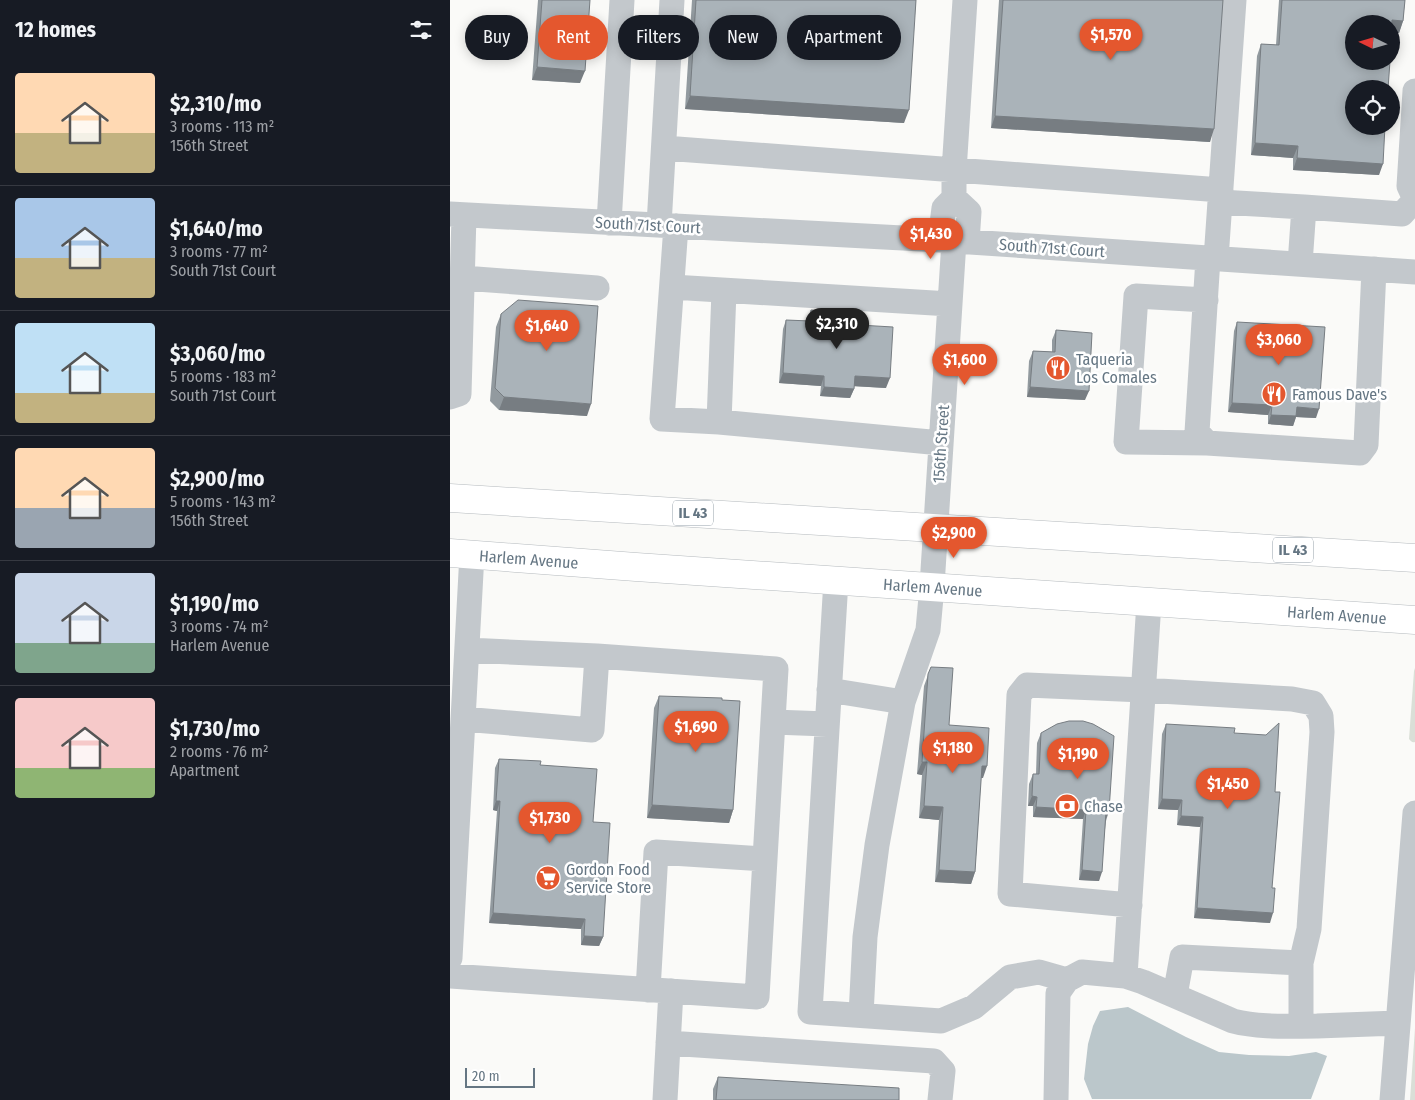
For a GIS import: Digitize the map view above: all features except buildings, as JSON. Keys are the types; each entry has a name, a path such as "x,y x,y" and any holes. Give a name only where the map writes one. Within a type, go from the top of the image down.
{"main road":[{"name":"IL 43","path":"450,498 1415,558"},
{"name":"Harlem Avenue","path":"461,554 1415,620"}],"street":[{"path":"609,222 622,0"},
{"path":"672,0 664,148 672,287 662,419 719,422 941,443"},
{"path":"954,171 965,0"},
{"path":"1206,443 1197,432 1206,300 1220,196 1234,0"},
{"path":"664,148 954,171 1220,196 1304,207 1402,214 1415,200 1409,186 1415,90"},
{"name":"156th Street","path":"861,1015 864,937 876,845 903,702 928,630 954,241 944,208 954,198 954,171"},
{"path":"1300,264 1304,207"},
{"path":"450,397 459,394 463,278 457,214"},
{"name":"South 71st Court","path":"457,214 954,241 1415,272"},
{"path":"1206,300 1136,296 1126,442 1206,443 1360,453 1366,445 1374,270"},
{"path":"463,278 597,288"},
{"path":"672,287 950,304"},
{"path":"719,422 724,291"},
{"path":"450,958 467,650 461,554"},
{"path":"808,1052 836,580"},
{"path":"1125,976 1149,602"},
{"path":"450,976 757,997 776,668 597,656 467,650"},
{"path":"463,719 592,730 597,656"},
{"path":"1130,905 1010,894 1019,695 1027,685 1292,699 1313,703 1321,716 1322,732 1309,929 1301,963 1301,1026"},
{"path":"829,690 903,702"},
{"path":"773,722 827,724"},
{"path":"1392,1100 1412,885 1415,813"},
{"path":"665,1100 668,1043 660,991 656,852 765,859"},
{"path":"1175,995 1182,957 1301,963"},
{"path":"810,1012 941,1021 974,1007 1010,977 1039,972 1068,980"},
{"path":"1056,1100 1058,993 1068,980 1082,972 1125,976 1246,1025 1301,1026 1398,1023"},
{"path":"668,1043 934,1060 943,1071 940,1100"}],"shaded area":[{"path":"1415,668 1415,742 1412,742 1409,739"},
{"path":"1128,1007 1219,1052 1289,1056 1316,1052 1327,1056 1311,1099 1092,1099 1084,1079 1088,1044 1093,1026 1100,1011"},
{"path":"1415,1028 1415,1100 1410,1100"}],"place":[{"name":"Taqueria Los Comales","path":"1058,368"},
{"name":"Famous Dave's","path":"1274,394"},
{"name":"Chase","path":"1067,806"},
{"name":"Gordon Food Service Store","path":"548,878"}]}
